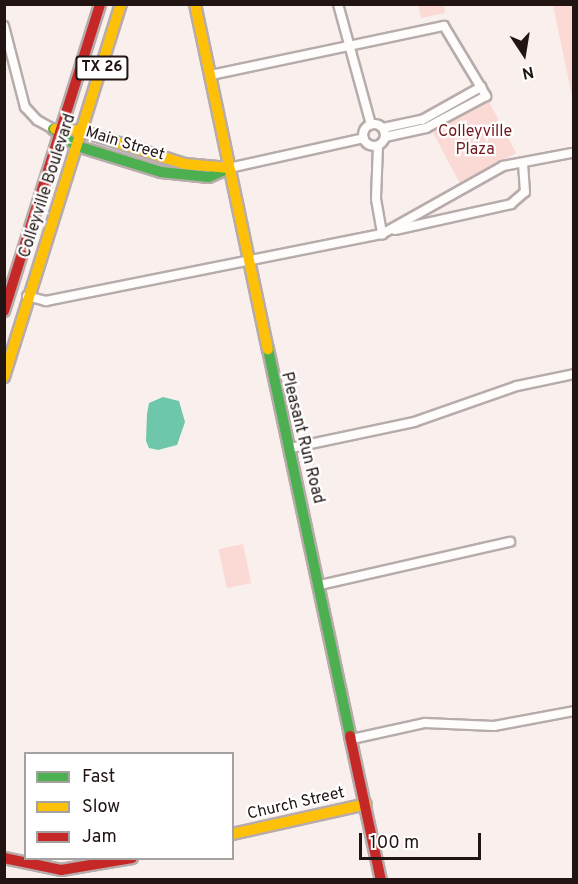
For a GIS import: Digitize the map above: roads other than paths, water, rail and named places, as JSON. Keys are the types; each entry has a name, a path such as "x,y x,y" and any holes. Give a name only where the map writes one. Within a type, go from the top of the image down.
{"street":[{"name":"Colleyville Boulevard","path":"4,311 58,131 100,4"},
{"name":"Colleyville Boulevard","path":"4,377 27,296 121,4"},
{"name":"Pleasant Run Road","path":"195,4 267,360 291,448 381,879"},
{"path":"338,4 370,125 363,138 368,144 378,146"},
{"path":"211,75 437,25 448,29 486,96 426,128 385,137 378,146 376,199 382,234"},
{"path":"4,26 25,107 37,120 58,131"},
{"path":"370,125 383,128 422,120 481,87"},
{"path":"383,128 385,137"},
{"name":"Main Street","path":"58,131 81,131 185,164 229,168"},
{"name":"Main Street","path":"58,131 76,146 161,172 194,177 209,177 229,168 363,138"},
{"path":"382,234 503,166 572,153"},
{"path":"11,289 46,301 382,234 511,204 520,198 527,184 523,163"},
{"path":"291,448 414,422 517,386 573,374"},
{"path":"320,585 510,542"},
{"path":"352,739 425,723 494,726 573,711"},
{"name":"Church Street","path":"234,834 366,804"},
{"path":"4,849 21,862"},
{"path":"4,858 51,870 72,870 122,860"}],"park label":[{"name":"Colleyville Plaza","path":"475,141"}]}
